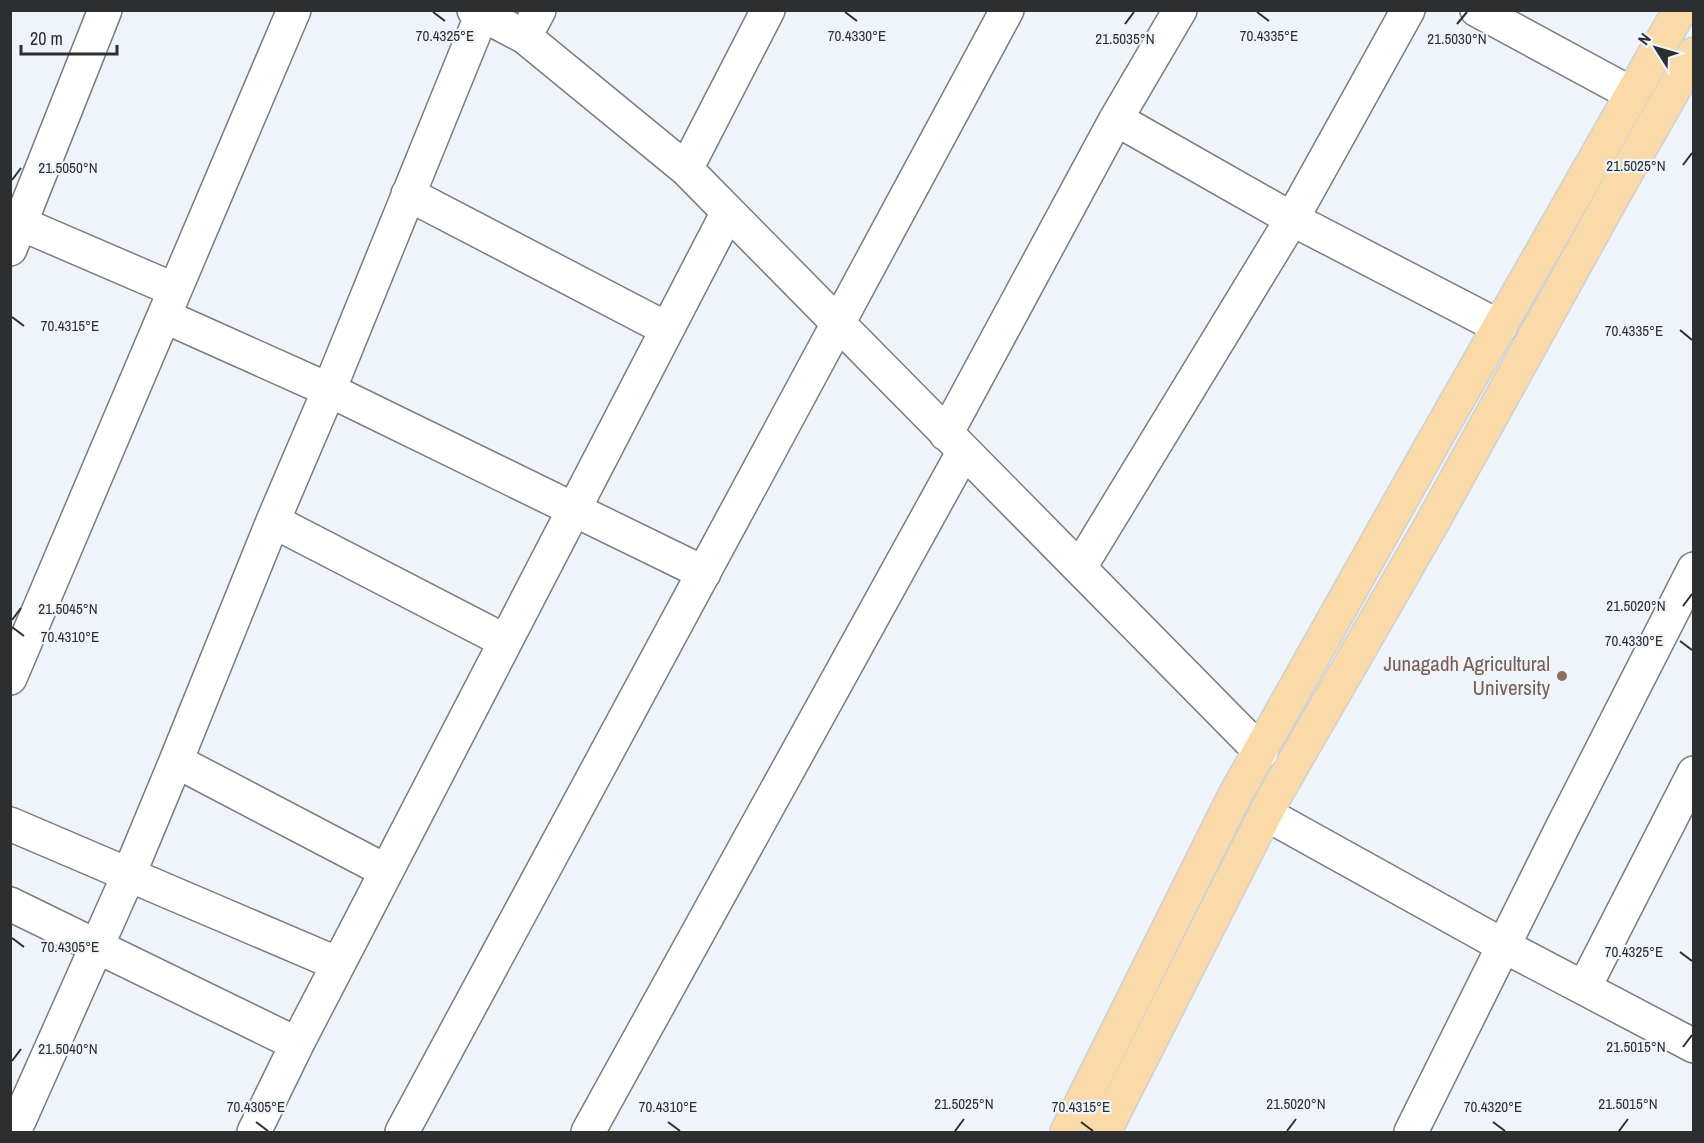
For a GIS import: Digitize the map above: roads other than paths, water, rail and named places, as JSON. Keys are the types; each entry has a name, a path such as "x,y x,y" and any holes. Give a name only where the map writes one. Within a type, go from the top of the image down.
{"main road":[{"path":"1067,1132 1234,797 1680,10"},
{"path":"1109,1131 1266,814 1431,525 1617,187 1694,54"}],"street":[{"path":"105,10 14,230 170,303 328,390 704,573"},
{"path":"10,678 294,10"},
{"path":"686,169 768,10"},
{"path":"402,1132 1007,10"},
{"path":"588,1132 955,442 1116,119 1180,10"},
{"path":"1080,567 1292,219 1407,10"},
{"path":"1477,10 1632,94"},
{"path":"14,1132 129,874 176,761 408,194 478,12 532,24 686,169 1261,752"},
{"path":"1116,119 1292,219 1500,327"},
{"path":"408,194 667,329"},
{"path":"254,1132 338,964 728,212"},
{"path":"273,521 506,640"},
{"path":"1411,1132 1694,569"},
{"path":"176,761 386,871"},
{"path":"1584,988 1694,773"},
{"path":"1266,814 1504,946 1694,1046"},
{"path":"10,824 338,964"},
{"path":"10,904 297,1044"}],"place":[{"name":"Junagadh Agricultural University","path":"1562,676"}]}
